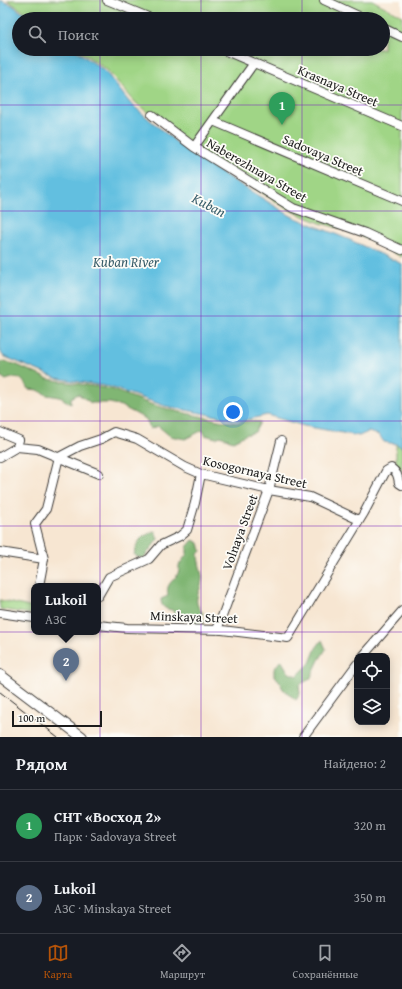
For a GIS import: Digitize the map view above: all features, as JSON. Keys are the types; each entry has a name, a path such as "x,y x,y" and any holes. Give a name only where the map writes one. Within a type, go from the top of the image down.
{"main road":[{"path":"0,675 82,737"}],"street":[{"path":"107,0 136,12"},
{"path":"324,0 350,12"},
{"path":"390,31 402,37"},
{"name":"Krasnaya Street","path":"238,56 402,126"},
{"path":"194,147 254,63"},
{"name":"Naberezhnaya Street","path":"152,115 194,147 293,208 401,247"},
{"name":"Sadovaya Street","path":"213,121 402,201"},
{"path":"0,432 19,440 17,447"},
{"name":"Kosogornaya Street","path":"59,457 80,446 101,439 114,432 137,439 201,474 269,490 310,496 359,520"},
{"name":"Volnaya Street","path":"217,630 269,490 281,441"},
{"path":"0,458 17,447 38,449 99,474"},
{"path":"40,583 44,558 35,524 46,509 59,457"},
{"path":"359,520 386,471 391,468 394,470 399,477 399,483 402,485"},
{"path":"101,591 110,577 149,559 161,545 180,536 187,530 195,503 201,474"},
{"name":"Minskaya Street","path":"101,625 127,628 217,630 288,638 359,520"},
{"path":"0,552 44,558"},
{"path":"366,653 402,611"},
{"path":"0,614 31,618"},
{"path":"303,737 354,668"}],"green space":[{"path":"7,0 372,0 402,16 402,257 353,232 320,223 289,210 190,147 136,103 107,70 87,56 390,56 390,12 25,12"},
{"path":"0,361 15,364 48,379 111,389 153,405 176,411 223,421 239,423 251,421 260,422 255,432 233,441 220,436 216,438 205,435 203,430 185,439 170,436 158,426 150,429 146,419 121,406 110,403 91,403 78,394 71,398 71,404 60,397 47,395 38,390 29,389 20,378 6,380 0,376"},
{"path":"396,444 402,447 402,472 396,462"},
{"path":"155,531 158,539 143,559 134,555 138,542"},
{"path":"193,540 199,543 201,551 198,554 198,560 202,582 197,604 203,613 202,616 205,622 199,624 178,616 172,610 164,607 161,602 161,599 168,596 168,586 178,574 179,565 187,554 187,547"},
{"path":"0,600 31,608 31,614 0,609"},
{"path":"322,640 326,649 310,679 299,685 300,694 296,700 283,689 278,679 274,676 274,669 281,660 289,673 297,676 310,663 316,648"}],"water":[{"name":"Kuban River","path":"0,0 12,5 22,12 12,12 12,56 84,56 105,71 130,103 189,153 291,216 350,240 402,264 402,447 396,444 384,442 379,435 368,432 359,436 304,426 267,415 242,421 165,406 110,387 56,378 3,356 0,351"}],"tram line":[{"path":"0,692 58,737"}],"place":[{"name":"СНТ «Восход 2»","path":"282,125"},
{"name":"Lukoil","path":"66,681"}],"water label":[{"name":"Kuban","path":"209,205"}]}
